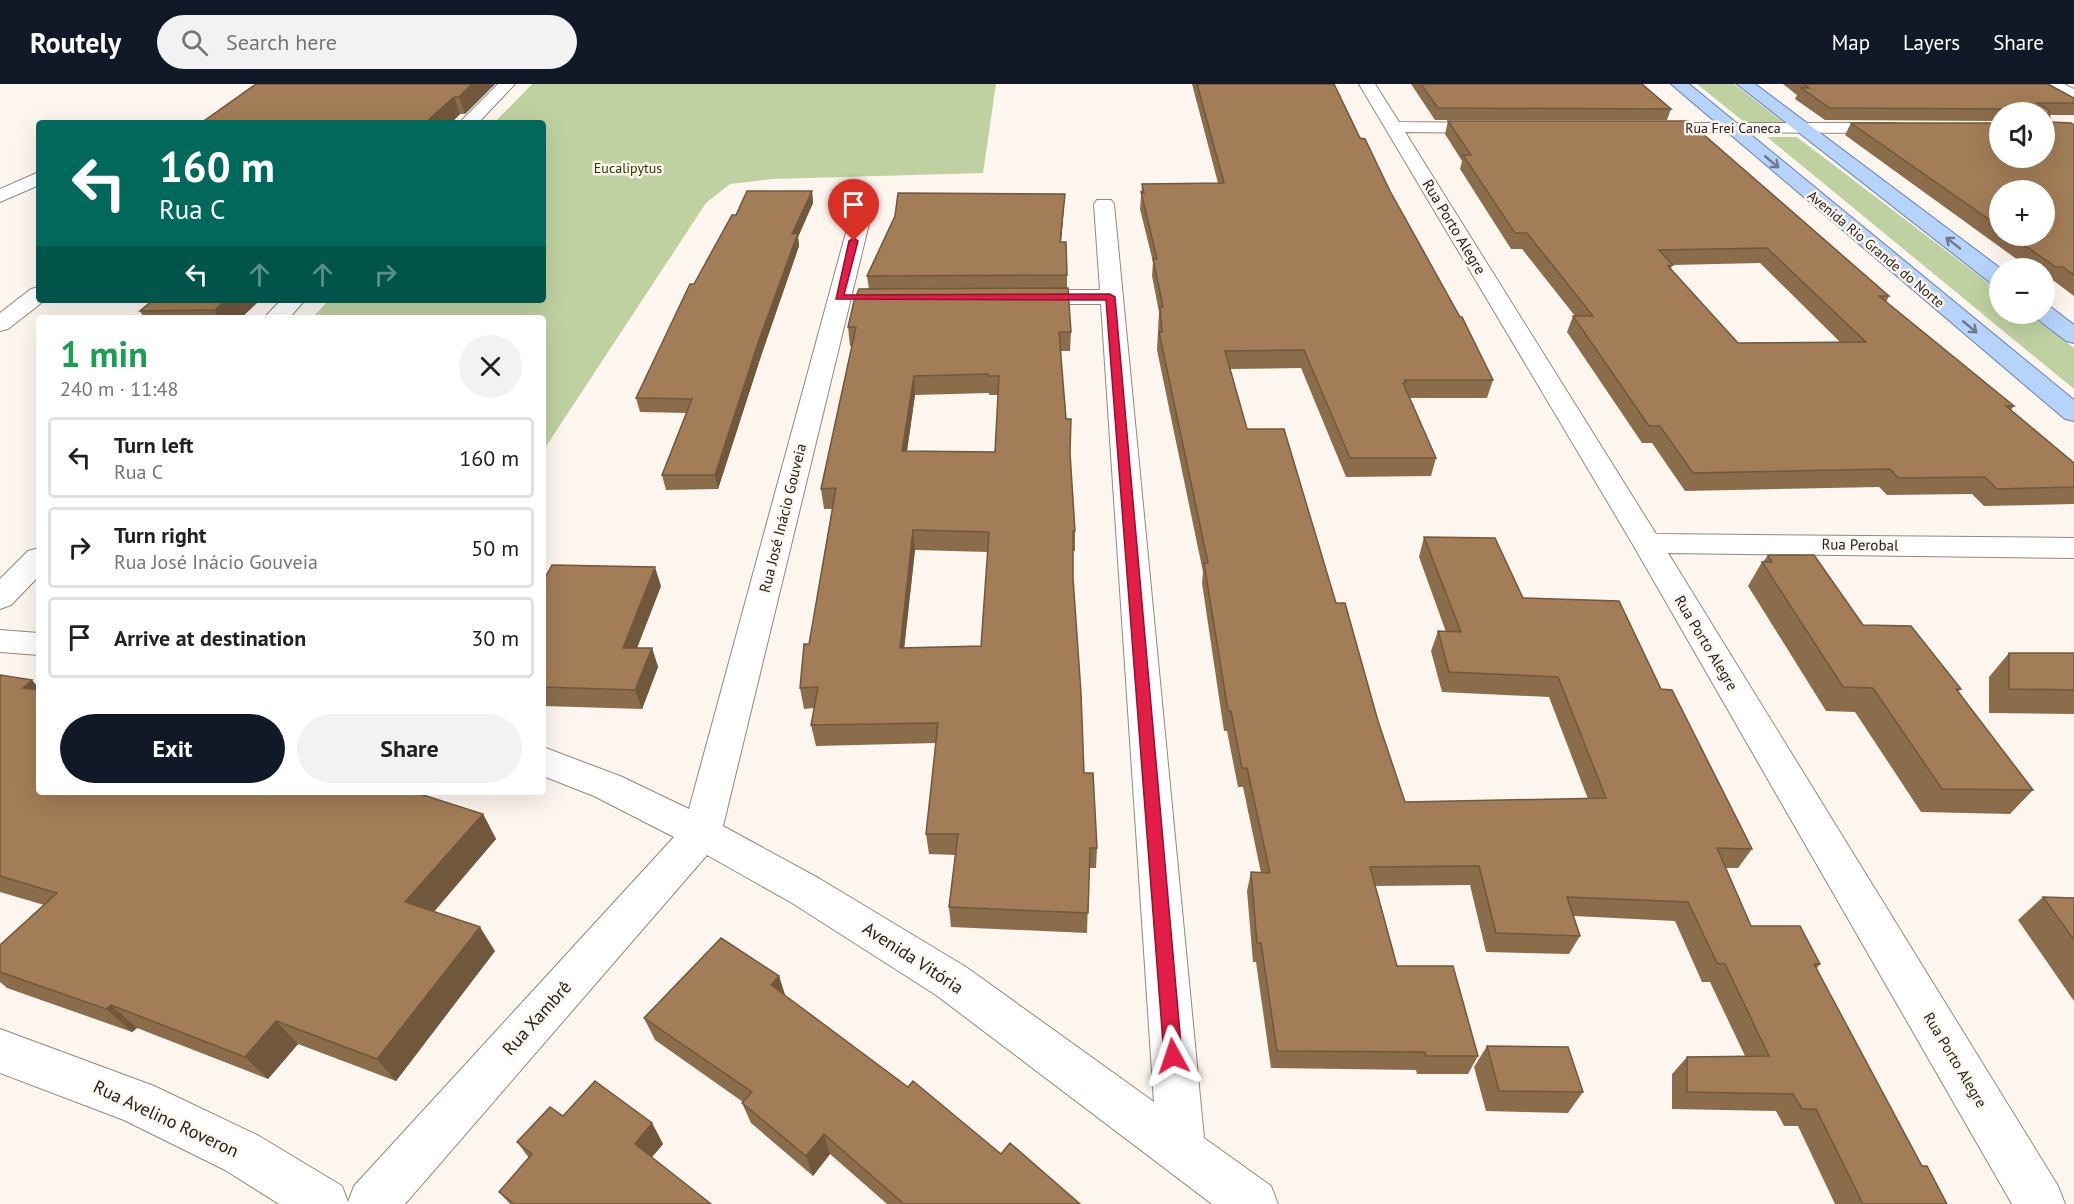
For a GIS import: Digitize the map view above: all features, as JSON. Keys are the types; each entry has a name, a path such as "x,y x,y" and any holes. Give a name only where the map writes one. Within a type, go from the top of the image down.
{"main road":[{"name":"Avenida Rio Grande do Norte","path":"1679,84 2074,413"},
{"path":"1745,84 1989,271"},
{"path":"2055,321 2074,336"}],"street":[{"path":"471,120 507,84"},
{"name":"Rua Porto Alegre","path":"1367,84 1647,543 2040,1204"},
{"path":"2052,84 2074,96"},
{"path":"1394,127 1510,128"},
{"name":"Rua Frei Caneca","path":"1638,128 1907,128"},
{"path":"0,196 36,179"},
{"name":"Rua José Inácio Gouveia","path":"702,833 851,297 864,203"},
{"path":"1104,204 1181,1150"},
{"path":"0,324 36,296"},
{"path":"1004,297 1110,297"},
{"path":"279,315 291,303"},
{"name":"Rua Perobal","path":"1647,543 2074,548"},
{"path":"0,598 36,561"},
{"path":"0,641 36,644"},
{"name":"Avenida Vitória","path":"546,762 607,786 702,833 806,891 951,981 1253,1204"},
{"name":"Rua Xambrê","path":"372,1204 702,833"},
{"name":"Rua Avelino Roveron","path":"0,1051 137,1102 242,1154 324,1204"}],"green space":[{"name":"Eucalipytus","path":"532,84 996,84 983,173 772,179 730,184 706,203 546,446 546,315 315,315 326,303 546,303 546,120 497,120"},
{"path":"1697,84 1734,84 1783,122 1744,122"},
{"path":"1767,137 1797,137 1989,283 1989,319"},
{"path":"1995,324 2042,324 2074,348 2074,389"}],"building":[{"path":"256,84 472,84 428,120 205,120"},
{"path":"1197,84 1334,84 1360,138 1365,139 1390,191 1462,317 1493,380 1405,380 1406,382 1403,383 1436,458 1350,458 1304,350 1225,351 1247,429 1284,429 1336,603 1345,603 1378,721 1405,802 1606,798 1558,677 1449,672 1438,631 1461,632 1424,537 1495,538 1523,598 1619,601 1661,689 1672,690 1752,849 1717,848 1751,926 1800,926 1820,964 1814,964 1922,1166 1927,1166 1947,1204 1863,1204 1816,1109 1802,1109 1793,1094 1687,1092 1687,1057 1769,1056 1725,964 1717,963 1688,902 1567,897 1580,936 1496,933 1479,866 1370,867 1397,966 1453,966 1478,1056 1426,1056 1425,1052 1277,1051 1261,943 1257,943 1251,872 1270,873 1247,768 1242,768 1231,711 1228,711 1204,563 1208,563 1159,332 1162,332 1160,307 1163,307 1153,259 1157,259 1141,192 1144,193 1142,184 1224,183"},
{"path":"1421,84 1642,84 1671,109 1438,108"},
{"path":"1804,84 2048,84 2074,98 2074,103 1989,102 1989,109 1830,108 1801,88 1809,88"},
{"path":"1448,121 1688,121 1889,296 1879,296 2014,406 2006,406 2074,463 2074,487 1997,489 1985,477 1898,478 1890,469 1693,473 1660,426 1649,426 1573,316 1593,316 1527,233 1515,233 1463,155 1471,155","holes":["1767,248 1866,342 1738,343 1668,266 1673,265 1659,250"]},
{"path":"2055,122 2074,125 2074,275 2063,267 2055,266 2055,258 2043,258 2026,246 2055,246 2055,180 1989,180 1989,219 1851,123 1989,123 1989,168 2055,168"},
{"path":"747,191 812,191 792,234 798,233 758,343 715,475 662,475 692,399 636,398 690,284 694,284 732,215 736,215"},
{"path":"898,193 1065,194 1060,242 1066,242 1067,275 867,276 895,216"},
{"path":"1068,288 1071,332 1059,332 1066,419 1071,419 1070,453 1075,531 1073,531 1073,578 1084,773 1093,773 1097,848 1090,848 1088,913 949,907 958,834 926,834 938,723 811,725 818,687 800,688 804,644 809,644 836,488 821,489 856,327 848,327 859,289","holes":["988,374 988,376 999,376 995,452 902,451 914,376","913,530 989,532 981,646 900,648"]},
{"path":"149,303 223,303 215,310 140,311"},
{"path":"1768,555 1814,555 1863,625 1911,626 1961,689 1956,689 2033,790 1942,789 1873,688 1843,687 1762,562 1772,562"},
{"path":"552,565 655,567 623,648 652,648 635,690 546,687 546,576"},
{"path":"2009,653 2074,653 2074,690 2009,689"},
{"path":"0,675 32,680 23,688 36,690 36,795 423,795 483,814 405,902 480,927 377,1059 276,1021 245,1057 111,1005 106,1009 0,972 0,945 57,893 0,876"},
{"path":"2043,897 2074,898 2074,940"},
{"path":"721,938 779,976 771,985 908,1087 913,1081 1001,1154 1010,1143 1080,1204 904,1204 824,1134 806,1156 742,1103 752,1092 644,1018"},
{"path":"1487,1046 1568,1047 1583,1092 1499,1091"},
{"path":"595,1081 652,1123 635,1144 711,1204 514,1204 499,1192 532,1154 517,1142 550,1107 563,1116"}],"route":[{"path":"854,241 839,297 1110,297 1173,1056"}]}
